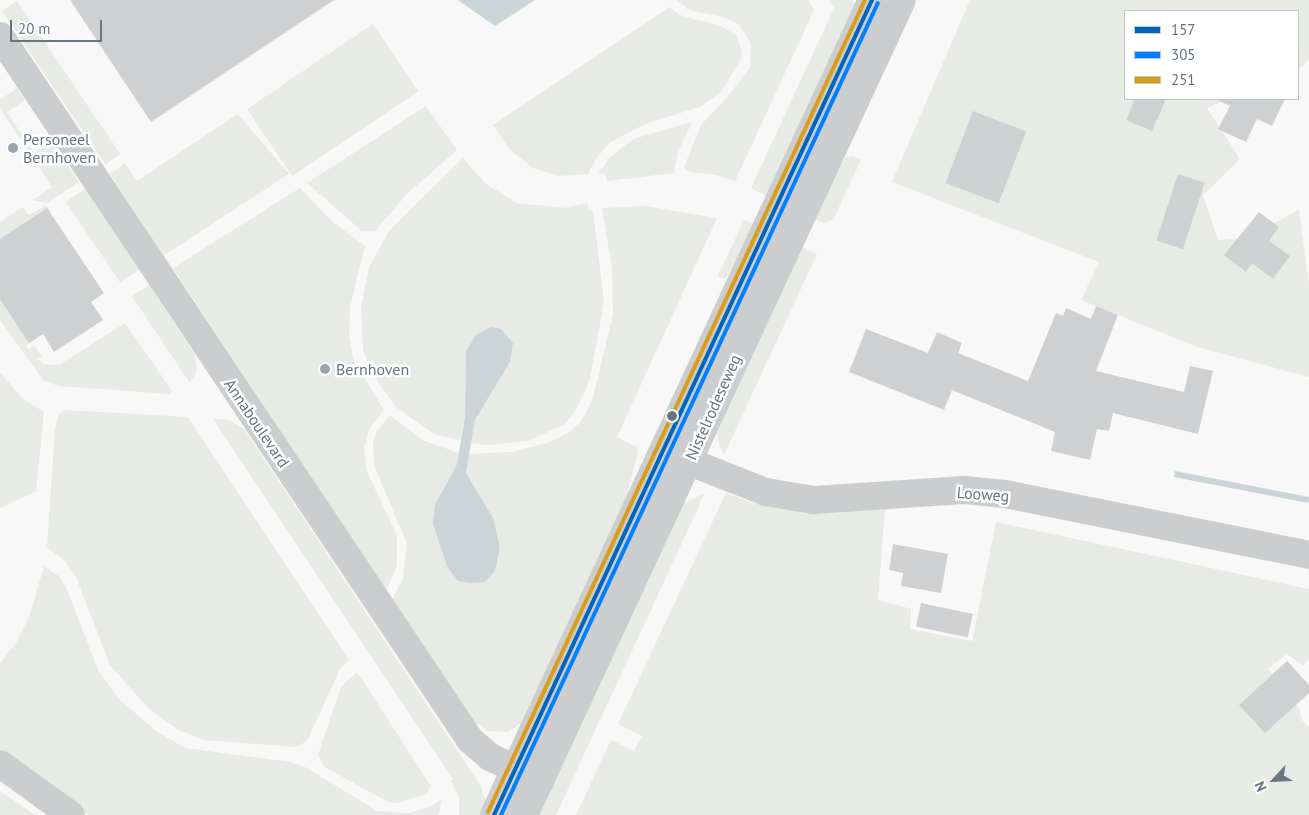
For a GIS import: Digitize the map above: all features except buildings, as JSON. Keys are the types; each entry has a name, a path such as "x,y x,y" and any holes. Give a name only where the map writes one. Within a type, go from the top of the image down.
{"street":[{"name":"Nistelrodeseweg","path":"494,815 661,450 872,0"},
{"name":"Nistelrodeseweg","path":"524,815 688,462 798,219 902,0"},
{"name":"Annaboulevard","path":"0,36 470,740 513,770 541,781"},
{"name":"Looweg","path":"661,450 766,492 814,500 964,490 1005,494 1309,555"},
{"path":"0,764 71,815"}],"shaded area":[{"path":"458,0 535,0 495,26"},
{"path":"677,0 808,0 814,10 735,181 716,175 689,172 684,167 701,125 729,95 750,67 751,43 738,24 727,18 689,10"},
{"path":"829,0 852,0 858,9 770,198 751,188 834,8"},
{"path":"970,0 1309,0 1309,60 1299,69 1299,10 1124,10 1124,100 1225,100 1207,108 1240,159 1203,195 1218,240 1245,238 1299,210 1309,284 1309,377 1197,347 1081,300 1099,262 892,182"},
{"path":"17,1 120,154 106,164 2,11"},
{"path":"670,7 679,15 721,26 736,35 742,51 741,59 722,91 700,107 647,123 611,142 597,157 588,174 558,176 533,168 510,150 493,125"},
{"path":"373,24 418,91 292,176 247,109"},
{"path":"17,88 25,100 7,112 34,153 52,141 79,182 47,203 33,200 52,187 0,109 0,100"},
{"path":"426,106 457,150 406,195 375,231 362,231 307,183"},
{"path":"238,114 289,174 163,256 110,174 125,163 137,181"},
{"path":"692,122 678,152 674,173 607,181 605,173 598,174 610,157 633,139"},
{"path":"853,156 861,160 833,220 823,223 810,217 846,157"},
{"path":"463,158 486,184 517,203 564,208 587,203 589,210 593,210 604,302 590,379 576,410 565,424 528,441 487,445 471,443 475,420 510,362 513,343 466,351 465,416 460,440 434,434 396,407 370,370 363,349 361,307 369,267 389,231"},
{"path":"300,188 333,222 365,246 350,307 349,336 354,361 384,410 369,429 364,449 367,472 397,535 397,565 386,591 173,268"},
{"path":"85,189 139,269 120,282 66,202"},
{"path":"46,205 51,212 0,245 0,222 23,207 29,215"},
{"path":"646,206 717,218 617,437 637,447 638,452 621,518 525,721 508,732 488,731 472,720 392,601 403,578 407,544 374,465 373,443 377,431 390,415 422,440 459,453 457,464 445,486 466,473 469,454 512,452 550,442 571,431 581,421 592,401 613,315 612,268 602,208"},
{"path":"744,220 757,226 725,279 718,276"},
{"path":"798,245 817,254 724,455 718,441 717,425"},
{"path":"149,285 195,355 197,370 190,383 132,296"},
{"path":"0,287 35,339 26,346 29,349 34,345 42,356 38,359 43,364 59,365 125,323 172,391 169,394 59,386 44,381 0,320"},
{"path":"491,327 501,329 513,343 510,362 475,420 466,473 493,518 500,547 495,571 485,582 471,583 458,581 447,566 433,524 435,505 457,464 465,416 466,351 476,335"},
{"path":"0,372 21,397 44,412 36,491 0,508"},
{"path":"65,410 188,417 349,660 340,669 308,739 302,744 296,747 204,740 178,730 148,708 110,665 76,577 65,561 47,547 55,428 59,414"},
{"path":"213,419 229,420 244,429 480,785 486,801 483,815 459,815 459,797 451,781 453,779"},
{"path":"1175,471 1309,497 1308,503 1174,477"},
{"path":"705,493 556,815 536,815 683,504"},
{"path":"726,493 752,503 821,512 885,509 878,600 911,609 910,629 972,641 996,522 1309,589 1309,660 1303,665 1287,654 1268,669 1300,710 1302,720 1309,727 1309,815 576,815 611,740 634,751 642,736 618,724"},
{"path":"44,566 60,577 68,592 98,670 118,698 156,731 185,748 290,762 307,768 377,811 409,813 430,807 442,799 439,815 89,815 0,753 0,663 16,643 30,615"},
{"path":"357,672 431,786 427,794 396,803 386,801 323,766 318,755 341,687"},
{"path":"0,791 35,815 0,815"}],"transit line":[{"name":"251","path":"488,812 865,0"},
{"name":"157","path":"494,815 872,0"},
{"name":"305","path":"501,815 878,3"}],"place":[{"name":"Personeel Bernhoven","path":"13,148"},
{"name":"Bernhoven","path":"325,369"}]}
